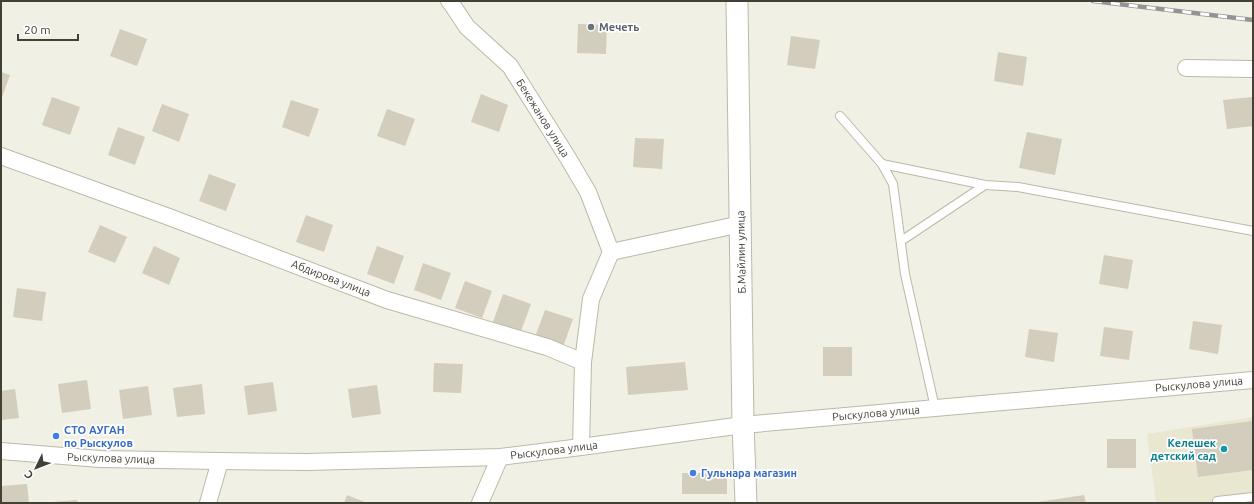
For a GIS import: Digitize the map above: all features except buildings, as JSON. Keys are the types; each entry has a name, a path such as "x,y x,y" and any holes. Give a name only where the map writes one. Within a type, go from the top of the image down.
{"street":[{"name":"Бекежанов улица","path":"449,1 452,3 467,27 510,66 588,192 611,252"},
{"name":"Б.Майлин улица","path":"737,1 743,425 746,503"},
{"path":"1186,68 1253,69"},
{"name":"Абдирова улица","path":"1,156 169,217 387,300 547,347 583,362"},
{"path":"580,447 583,362 591,299 611,252 740,224"},
{"name":"Рыскулова улица","path":"1,451 100,459 220,461 307,462 500,457 743,425 1253,380"},
{"name":"Рыскулова улица","path":"480,503 500,457"},
{"path":"208,503 220,461"}],"lane":[{"path":"840,116 882,164 894,184 905,274 934,408"},
{"path":"882,164 985,185 1018,187 1253,231"},
{"path":"901,240 985,185"},
{"path":"1217,500 1253,496"}],"shaded area":[{"path":"1253,417 1253,503 1156,503 1147,434"}],"railway":[{"path":"1093,1 1253,20"}],"place":[{"name":"Мечеть","path":"591,27"},
{"name":"СТО АУГАН по Рыскулов","path":"56,436"},
{"name":"Келешек детский сад","path":"1224,449"},
{"name":"Гульнара магазин","path":"693,473"}]}
